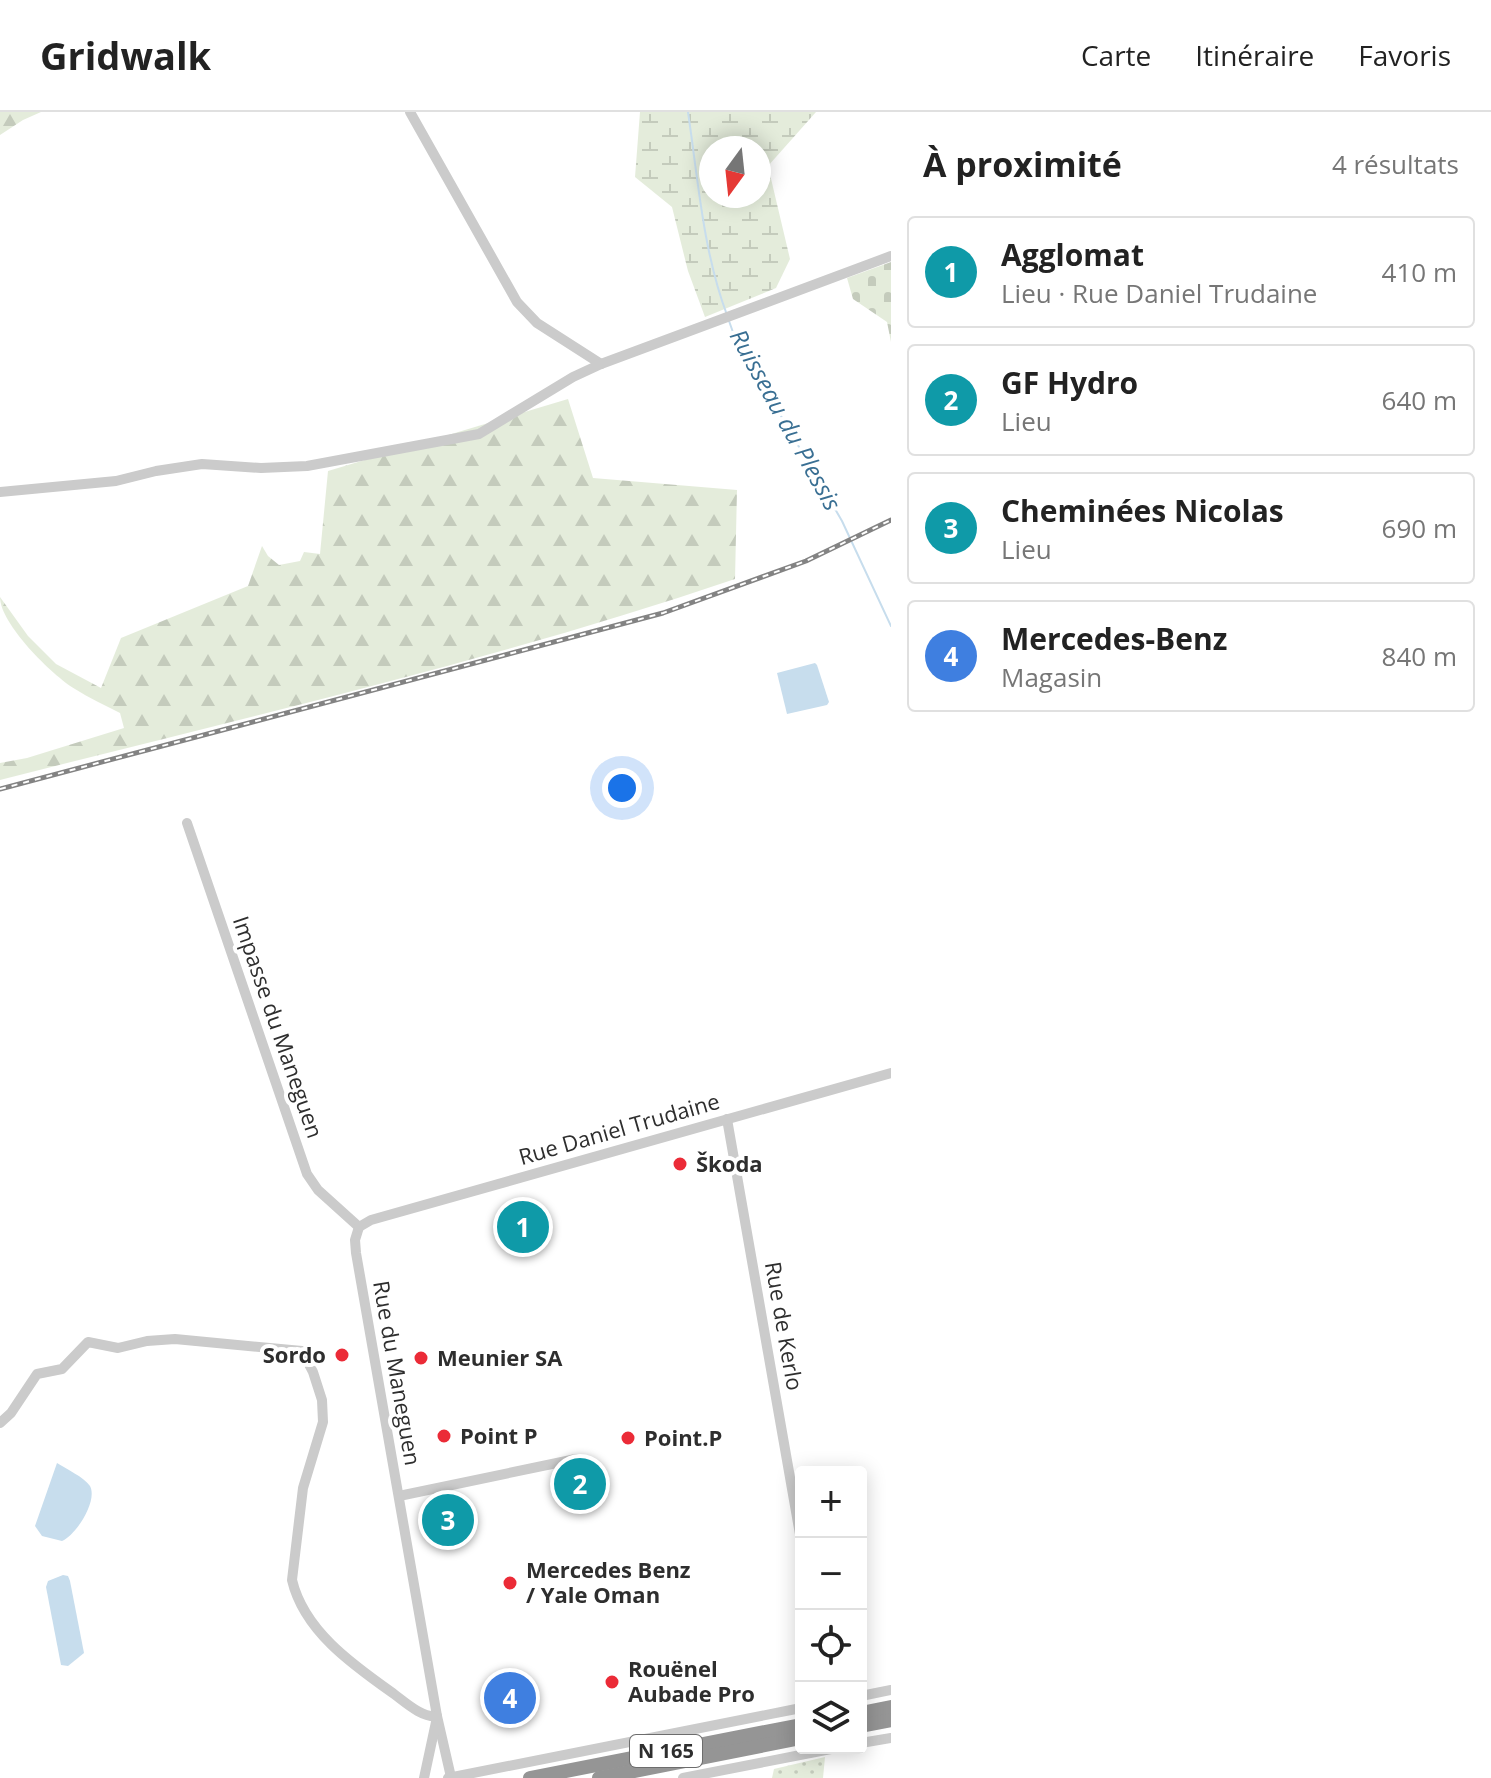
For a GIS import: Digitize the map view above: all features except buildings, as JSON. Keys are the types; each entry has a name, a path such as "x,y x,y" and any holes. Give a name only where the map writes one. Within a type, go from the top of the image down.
{"highway":[{"path":"867,1712 891,1707"},
{"path":"867,1725 891,1720"},
{"name":"N 165","path":"530,1778 795,1726"},
{"name":"N 165","path":"599,1778 795,1739"}],"street":[{"path":"410,112 517,302 537,323 601,364"},
{"path":"0,492 116,481 202,464 261,468 307,466 479,434 573,377 601,364 891,256"},
{"name":"Impasse du Maneguen","path":"187,823 307,1174 318,1190 359,1227"},
{"name":"Rue Daniel Trudaine","path":"359,1227 371,1220 891,1073"},
{"name":"Rue de Kerlo","path":"727,1119 801,1538"},
{"name":"Rue du Maneguen","path":"359,1227 355,1240 356,1253 450,1778"},
{"path":"0,1423 11,1413 37,1374 62,1369 88,1342 127,1348 147,1341 175,1339 302,1351 322,1400 323,1422 303,1488 292,1580 295,1593 301,1606 348,1661 409,1705 430,1717 437,1716"},
{"path":"399,1496 576,1459"},
{"path":"867,1695 891,1690"},
{"path":"450,1778 795,1709"},
{"name":"Rue du Maneguen","path":"424,1778 437,1716"},
{"path":"867,1743 889,1741"},
{"path":"685,1778 809,1754"}],"green space":[{"path":"0,112 41,112 0,135"},
{"path":"640,112 816,112 771,163 771,136 699,136 699,208 771,208 771,179 790,259 776,288 705,317 688,271 672,207 635,177"},
{"path":"891,262 891,342 887,322 853,299 847,278"},
{"path":"568,399 593,478 737,490 735,579 461,662 0,780 0,763 27,758 124,728 120,713 75,689 41,661 8,621 0,597 28,636 56,664 101,688 121,638 248,586 262,546 279,565 300,561 304,552 320,554 328,471"},
{"path":"825,1757 823,1778 772,1778 774,1769"}],"water":[{"path":"815,663 829,702 787,714 777,673"},
{"path":"57,1463 84,1479 92,1492 84,1517 62,1541 42,1536 35,1526"},
{"path":"68,1576 70,1581 84,1653 68,1666 61,1665 46,1587 48,1581"}],"waterway":[{"name":"Ruisseau du Plessis","path":"688,112 707,240 727,315"},
{"name":"Ruisseau du Plessis","path":"729,321 734,335 842,521 891,626"}],"railway":[{"path":"0,789 663,613 806,561 891,520"}],"place":[{"name":"Škoda","path":"680,1164"},
{"name":"Agglomat","path":"523,1227"},
{"name":"Sordo","path":"342,1355"},
{"name":"Meunier SA","path":"421,1358"},
{"name":"Point P","path":"444,1436"},
{"name":"Point.P","path":"628,1438"},
{"name":"GF Hydro","path":"580,1484"},
{"name":"Cheminées Nicolas","path":"448,1520"},
{"name":"Mercedes Benz / Yale Oman","path":"510,1583"},
{"name":"Rouënel Aubade Pro","path":"612,1682"},
{"name":"Mercedes-Benz","path":"510,1698"}]}
